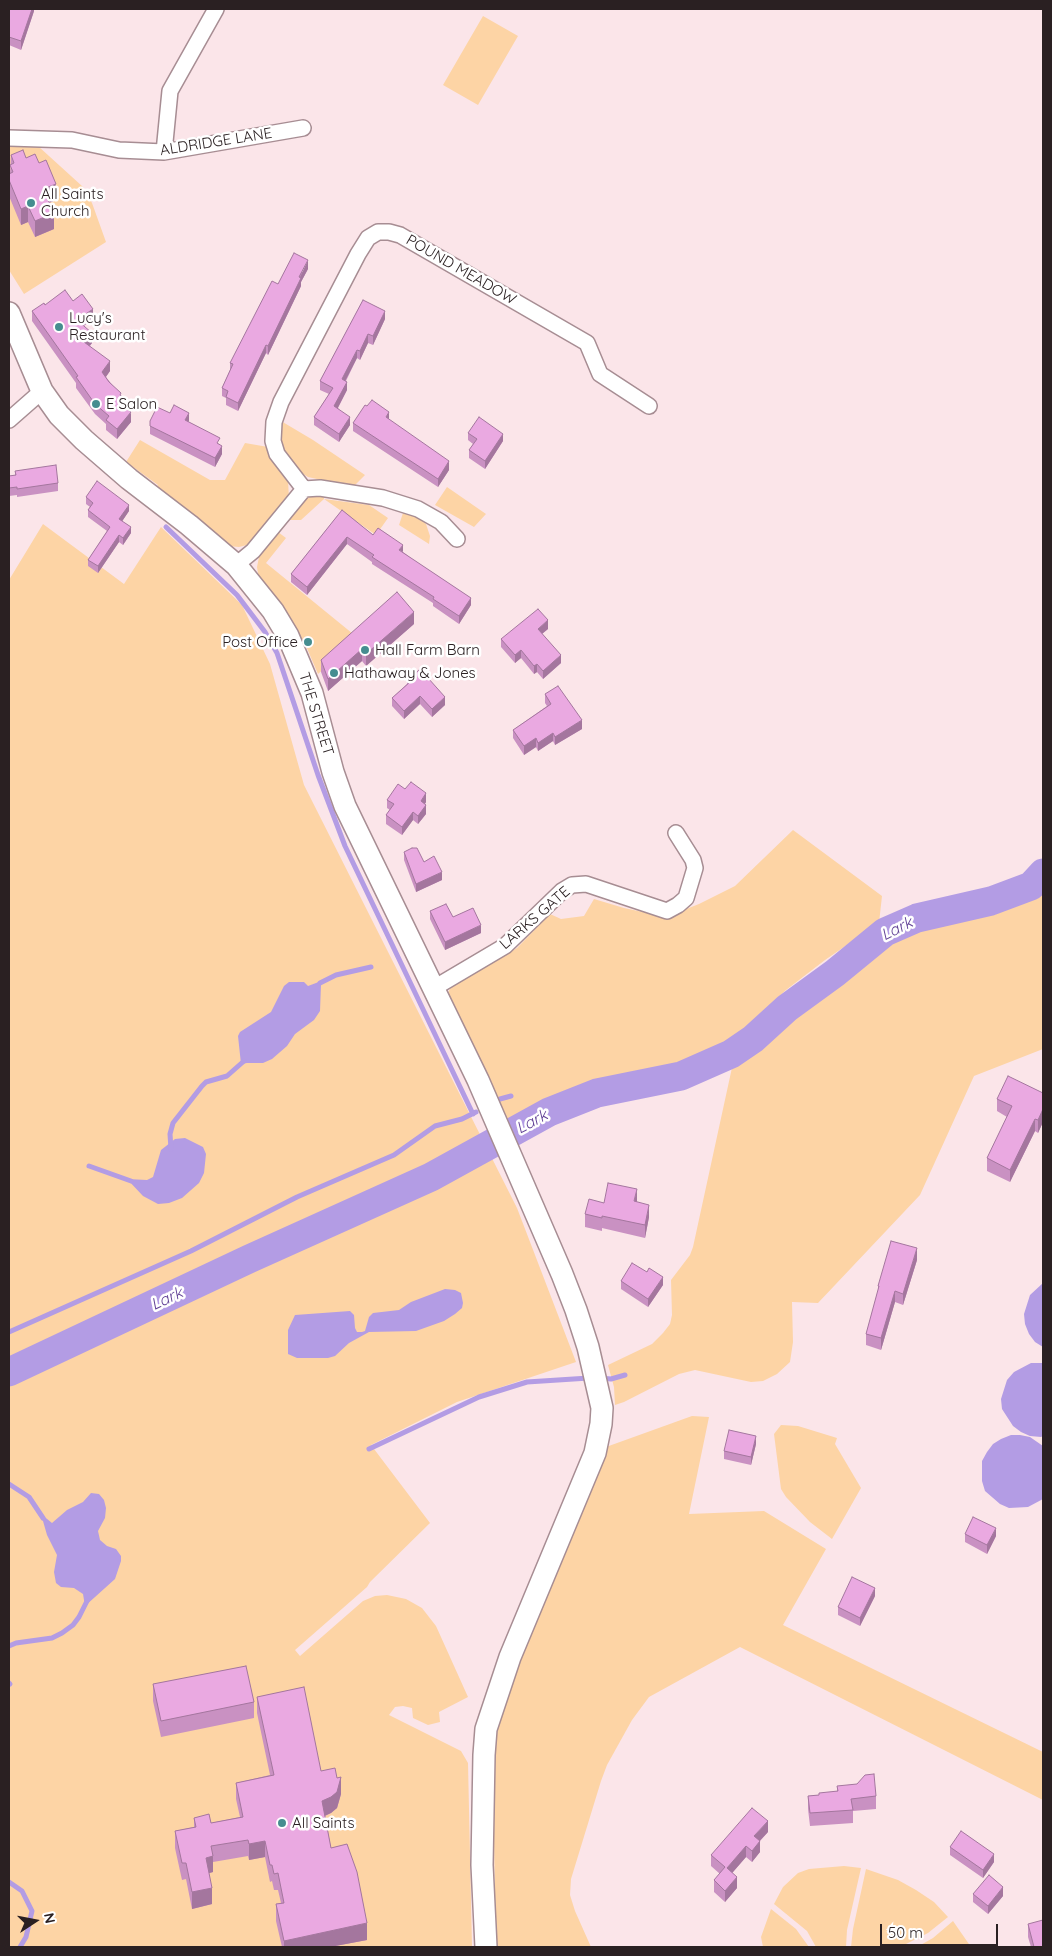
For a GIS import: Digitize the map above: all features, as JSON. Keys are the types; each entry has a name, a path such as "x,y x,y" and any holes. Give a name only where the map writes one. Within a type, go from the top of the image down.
{"main road":[{"name":"THE STREET","path":"9,313 42,391 59,415 84,440 129,479 189,525 236,565 273,611 288,636 312,693 344,806 434,988 504,1138 576,1310 597,1382 602,1408 601,1424 595,1453 510,1657 486,1729 482,1864 486,1947"}],"street":[{"path":"164,152 170,91 216,9"},
{"name":"ALDRIDGE LANE","path":"9,138 72,140 119,150 164,152 303,128"},
{"name":"POUND MEADOW","path":"304,489 277,454 274,441 274,422 281,402 358,254 368,238 378,232 400,235 587,343 600,374 649,406"},
{"path":"9,420 42,391"},
{"path":"236,565 253,551 304,489 320,488 383,498 418,509 441,522 457,538"},
{"name":"LARKS GATE","path":"434,988 505,946 562,891 572,886 586,884 667,911 678,905 686,898 695,868 686,847 676,833"}],"shaded area":[{"path":"483,16 518,36 478,105 443,85"},
{"path":"9,144 38,146 82,186 92,203 106,242 24,294 9,270"},
{"path":"281,421 365,475 353,487 308,477 297,470 279,446"},
{"path":"140,440 210,480 225,480 245,443 268,447 288,480 289,499 251,544 239,547 228,546 150,494 158,485 126,462"},
{"path":"447,487 486,514 474,527 435,505"},
{"path":"324,493 324,499 301,520 286,520 307,498"},
{"path":"324,499 369,505 388,518 376,535"},
{"path":"404,510 414,514 426,524 430,536 429,544 399,525"},
{"path":"43,524 124,584 161,527 242,605 270,664 304,785 517,1208 576,1362 457,1402 371,1445 430,1523 367,1587 295,1650 300,1656 363,1601 375,1596 387,1595 406,1599 422,1608 436,1626 468,1697 439,1712 440,1722 428,1725 413,1718 412,1708 395,1707 389,1715 461,1751 468,1763 472,1947 9,1947 9,580"},
{"path":"278,532 286,538 266,563 358,638 318,674 303,639 292,645 259,580 257,567 260,552"},
{"path":"793,830 882,896 879,923 825,960 786,990 742,1031 723,1043 699,1055 647,1074 610,1078 569,1091 505,1124 446,996 451,987 517,948 550,914 561,919 584,916 594,899 666,917 699,904 735,886"},
{"path":"1043,878 1043,1049 974,1076 920,1195 818,1303 792,1302 793,1342 790,1362 777,1374 763,1381 751,1382 695,1370 679,1374 615,1405 614,1387 608,1365 652,1344 670,1324 672,1315 671,1280 690,1255 693,1247 733,1063 852,963 882,947 921,931 998,909 1025,895"},
{"path":"324,980 321,984 320,1011 314,1020 295,1034 287,1046 272,1059 263,1063 241,1064 238,1036 240,1032 271,1012 284,986 289,982 304,982 308,986"},
{"path":"185,1138 203,1147 206,1154 204,1173 199,1183 182,1198 169,1203 158,1204 143,1196 127,1179 147,1180 153,1177 161,1150 175,1139"},
{"path":"1043,1283 1043,1347 1035,1342 1029,1334 1024,1314 1030,1295"},
{"path":"445,1289 461,1293 463,1303 462,1308 444,1321 416,1331 369,1332 349,1343 335,1356 328,1358 297,1358 288,1354 288,1330 295,1315 350,1311 354,1315 357,1332 362,1332 365,1331 369,1317 373,1313 399,1310 411,1302"},
{"path":"1031,1363 1043,1363 1043,1436 1041,1437 1030,1436 1021,1432 1013,1426 1002,1409 1001,1399 1007,1380 1014,1372"},
{"path":"692,1416 709,1417 689,1514 764,1511 826,1549 783,1625 1043,1752 1043,1800 740,1647 649,1697 632,1720 607,1765 571,1879 570,1895 591,1947 496,1947 492,1740 534,1619 579,1520 606,1447"},
{"path":"781,1425 798,1426 837,1438 835,1444 861,1488 832,1539 810,1522 786,1497 781,1489 774,1434"},
{"path":"1011,1435 1030,1437 1043,1446 1043,1499 1028,1507 1009,1508 1000,1504 985,1491 982,1481 982,1461 987,1452 993,1444"},
{"path":"91,1493 99,1494 104,1500 106,1508 105,1518 98,1531 100,1540 107,1546 116,1549 121,1556 121,1561 115,1579 85,1606 83,1594 74,1588 61,1587 56,1583 54,1572 57,1555 47,1535 41,1514 52,1523 67,1510 83,1502"},
{"path":"844,1866 861,1868 847,1930 846,1947 816,1947 807,1931 774,1904 783,1887 798,1873 809,1869"},
{"path":"866,1869 898,1880 916,1890 934,1902 948,1917 928,1933 900,1947 851,1947"},
{"path":"771,1909 796,1929 809,1947 763,1947 761,1937"},
{"path":"953,1921 971,1947 917,1947 933,1938"}],"building":[{"path":"9,9 32,9 21,41 9,37"},
{"name":"All Saints Church","path":"23,150 26,158 35,154 39,163 46,160 56,184 43,189 54,213 35,221 28,206 21,209 9,180 9,174 13,172 10,165 14,163 11,155"},
{"path":"294,253 308,260 268,346 266,345 238,403 226,397 228,391 222,388 233,364 230,363 272,281 278,284"},
{"path":"65,290 73,301 82,294 93,309 77,320 92,333 84,342 110,361 102,372 109,382 121,393 120,395 130,403 126,408 131,412 117,429 106,420 109,416 95,404 76,377 78,376 32,311 44,303 45,305"},
{"path":"363,300 385,311 373,336 368,334 360,351 357,350 342,379 347,382 334,406 350,417 339,434 314,417 333,388 320,381"},
{"path":"372,400 389,412 386,417 449,461 438,479 353,423 365,405 367,406"},
{"path":"174,405 189,413 185,420 220,438 217,443 222,446 215,458 150,426 150,421 157,407 170,413"},
{"path":"479,417 503,434 485,461 469,450 477,439 468,433"},
{"path":"56,465 58,483 17,489 17,487 9,488 9,476 16,475 15,471"},
{"path":"97,481 129,505 119,519 131,527 123,538 119,535 98,566 88,560 110,527 88,510 93,503 86,497"},
{"path":"342,510 373,535 378,528 403,545 399,550 471,598 459,616 433,599 434,597 372,557 374,555 347,537 307,587 291,574"},
{"path":"397,592 414,612 366,654 362,649 328,679 321,660"},
{"path":"538,609 548,620 538,629 561,655 543,671 537,664 534,666 521,650 515,655 501,639"},
{"path":"420,669 445,697 432,709 420,696 404,711 392,698 410,682 407,681"},
{"path":"558,686 582,720 555,737 553,733 538,743 536,738 524,746 513,730 551,704 545,694"},
{"path":"411,782 426,793 421,801 426,805 418,816 413,812 402,827 386,815 394,804 387,800 398,784 405,789"},
{"path":"417,848 424,862 434,856 442,872 416,884 404,852"},
{"path":"446,904 453,917 473,908 481,925 445,942 430,911"},
{"path":"1008,1076 1043,1093 1043,1109 1038,1120 1035,1119 1010,1170 987,1158 1012,1106 997,1099"},
{"path":"608,1183 637,1189 634,1201 649,1205 645,1225 585,1214 589,1199 604,1203"},
{"path":"891,1241 917,1248 903,1294 895,1291 881,1338 866,1334"},
{"path":"632,1263 647,1272 649,1268 663,1277 648,1299 621,1281"},
{"path":"729,1430 756,1436 751,1457 724,1451"},
{"path":"973,1517 996,1528 987,1545 965,1534"},
{"path":"852,1577 875,1588 860,1618 838,1607"},
{"path":"246,1666 254,1702 161,1721 153,1684"},
{"name":"All Saints","path":"304,1687 321,1771 335,1768 337,1778 341,1777 337,1792 322,1801 331,1848 347,1844 357,1872 367,1923 284,1941 276,1904 284,1903 278,1873 274,1874 272,1865 270,1865 265,1841 249,1844 248,1840 211,1846 213,1856 206,1858 212,1888 192,1892 186,1863 182,1863 175,1831 196,1827 194,1818 209,1814 211,1823 243,1817 236,1783 274,1775 257,1697"},
{"path":"874,1774 876,1796 851,1799 853,1810 810,1813 808,1796 838,1791 837,1786 857,1784 865,1775"},
{"path":"752,1808 768,1821 754,1836 760,1841 752,1851 746,1846 727,1868 737,1877 725,1891 714,1880 725,1867 711,1855"},
{"path":"961,1831 994,1854 983,1870 950,1847"},
{"path":"989,1875 1003,1887 988,1906 973,1894"},
{"path":"1043,1920 1043,1947 1034,1947 1028,1924"}],"waterway":[{"path":"166,527 237,595 265,632 277,653 318,775 345,846 473,1114"},
{"name":"Lark","path":"9,1372 249,1259 431,1177 549,1112 597,1093 681,1076 731,1054 753,1039 787,1008 835,973 885,932 917,918 991,901 1031,886 1043,873"},
{"path":"320,983 336,975 371,967"},
{"path":"171,1149 170,1134 173,1123 202,1086 206,1082 227,1076 244,1061"},
{"path":"500,1099 511,1096"},
{"path":"9,1332 191,1251 297,1197 394,1155 435,1126 462,1119 476,1112"},
{"path":"89,1166 131,1181"},
{"path":"600,1378 611,1379 625,1375"},
{"path":"369,1449 479,1397 527,1382 589,1378"},
{"path":"9,1484 29,1497 43,1518"},
{"path":"9,1646 16,1643 52,1638 62,1633 73,1625 87,1601"},
{"path":"9,1882 22,1891 32,1911 26,1937 20,1947"}],"place":[{"name":"All Saints Church","path":"31,203"},
{"name":"Lucy's Restaurant","path":"59,327"},
{"name":"E Salon","path":"96,404"},
{"name":"Post Office","path":"308,642"},
{"name":"Hall Farm Barn","path":"365,650"},
{"name":"Hathaway & Jones","path":"334,673"},
{"name":"All Saints","path":"282,1823"}]}
